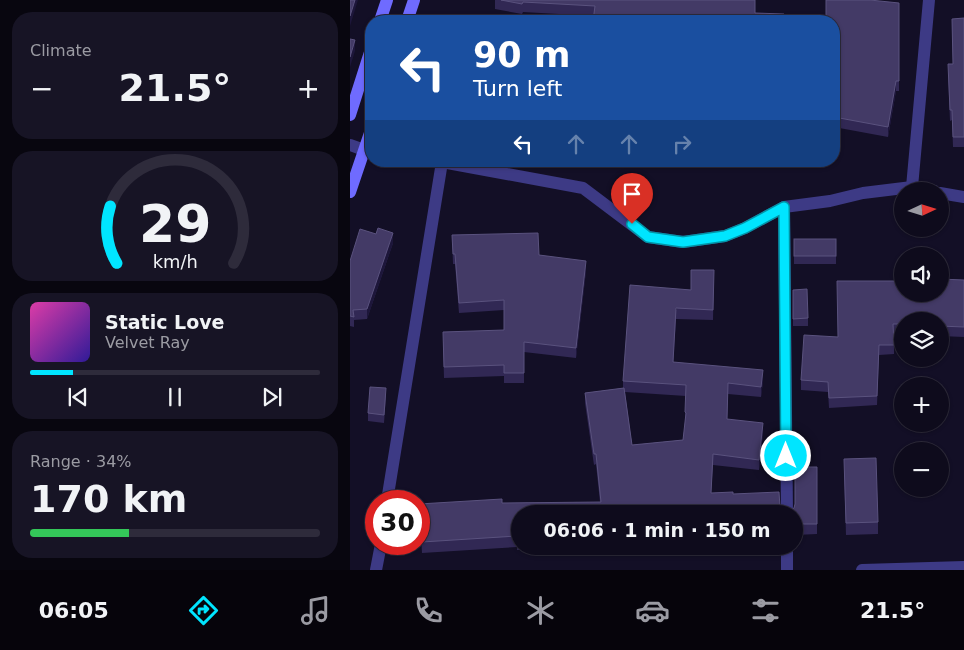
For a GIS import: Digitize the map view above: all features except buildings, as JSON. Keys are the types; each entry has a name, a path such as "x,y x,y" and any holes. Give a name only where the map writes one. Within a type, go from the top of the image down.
{"main road":[{"path":"382,15 387,0"},
{"path":"409,15 414,0"},
{"path":"350,115 365,67"},
{"path":"350,192 364,150"}],"street":[{"path":"912,182 930,0"},
{"path":"350,145 364,150"},
{"path":"389,490 440,167"},
{"path":"468,167 583,188 648,237 683,242 725,236 745,228 784,207 894,189"},
{"path":"949,194 964,197"},
{"path":"784,207 787,505"},
{"path":"376,570 379,555"},
{"path":"787,555 787,570"},
{"path":"862,570 964,567"}],"route":[{"path":"632,224 648,237 683,242 725,236 745,228 784,207 786,456"}]}
